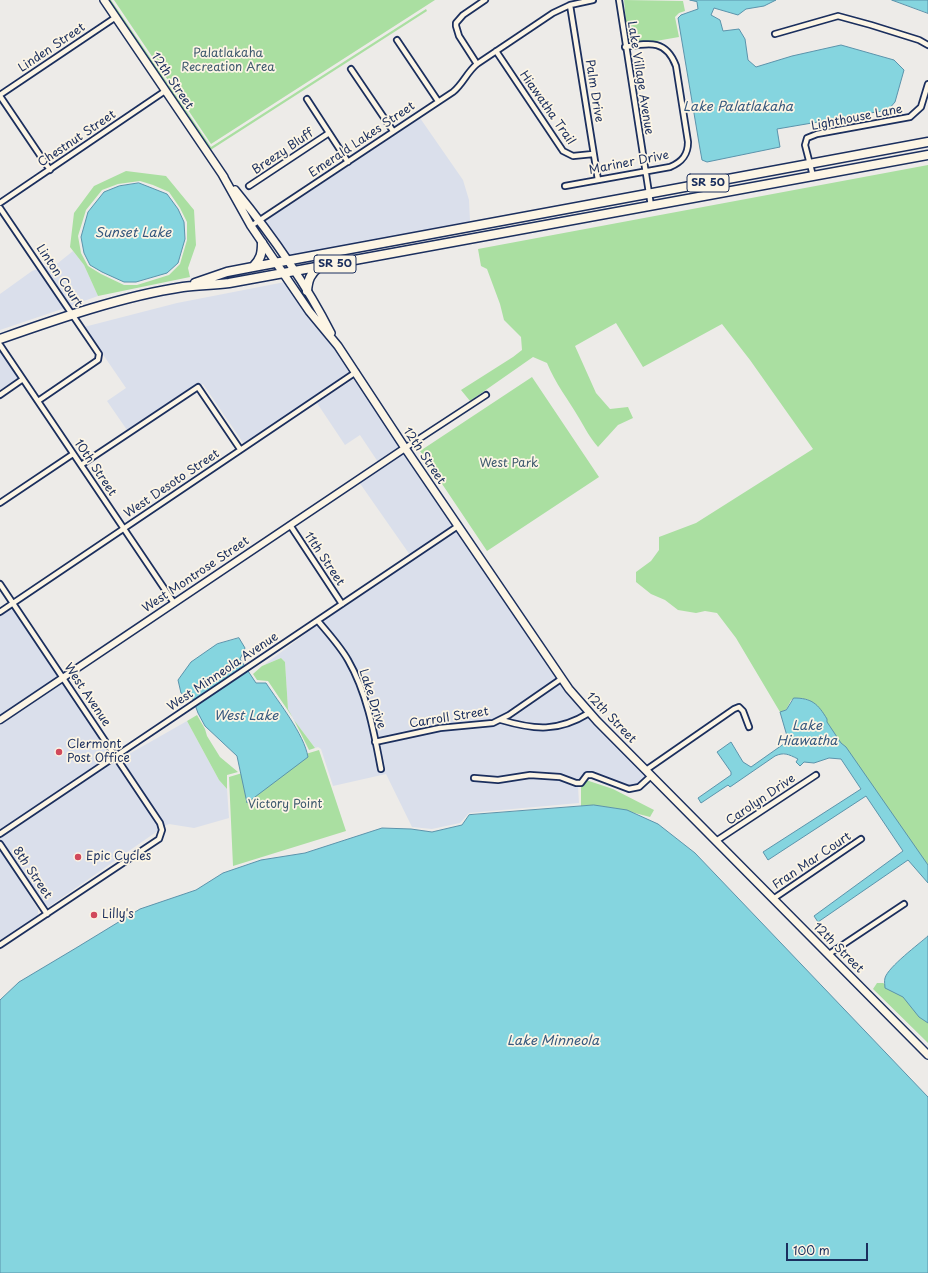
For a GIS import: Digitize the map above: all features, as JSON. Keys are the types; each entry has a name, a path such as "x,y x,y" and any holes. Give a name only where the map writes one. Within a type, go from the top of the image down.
{"highway":[{"name":"SR 50","path":"0,339 73,315 128,299 183,287 227,272 928,142"},
{"name":"SR 50","path":"183,287 229,283 319,267 928,154"},
{"path":"253,267 261,258 262,243"},
{"path":"307,291 309,278 319,267"}],"main road":[{"name":"12th Street","path":"104,0 222,174 260,221 294,271 317,306 338,346"},
{"name":"12th Street","path":"222,174 262,243 309,311 338,346 356,372 405,448 561,679 590,713 928,1055"}],"street":[{"path":"485,0 463,15 456,23 459,36 476,64 554,13 569,5 593,0"},
{"path":"563,0 569,5"},
{"name":"Lake Village Avenue","path":"619,0 625,47 651,206"},
{"name":"Palm Drive","path":"569,5 598,180"},
{"path":"775,34 838,16 871,24 919,40 928,45"},
{"name":"Linden Street","path":"0,95 116,17"},
{"path":"397,40 438,101"},
{"name":"Mariner Drive","path":"564,186 670,167 685,157 687,153 688,142 676,66 668,52 659,45 647,44 625,47"},
{"name":"Hiawatha Trail","path":"496,51 564,151 573,156 593,154"},
{"name":"Emerald Lakes Street","path":"251,226 457,89 468,72 476,64"},
{"path":"351,69 393,131"},
{"name":"Lighthouse Lane","path":"813,176 805,145 807,138 817,134 910,118 921,107 928,84"},
{"name":"Chestnut Street","path":"0,203 165,91"},
{"path":"0,95 50,170"},
{"path":"307,99 348,162"},
{"name":"Breezy Bluff","path":"249,186 328,133"},
{"name":"Linton Court","path":"0,208 73,315 99,357 98,360 38,401"},
{"path":"309,311 317,306"},
{"name":"10th Street","path":"0,345 174,603"},
{"name":"West Desoto Street","path":"0,612 356,372"},
{"path":"0,395 23,379"},
{"path":"81,465 198,387 240,450"},
{"path":"405,448 486,395"},
{"name":"West Montrose Street","path":"0,720 405,448"},
{"path":"0,503 73,454"},
{"name":"11th Street","path":"290,525 342,604"},
{"name":"West Minneola Avenue","path":"0,834 458,526"},
{"name":"West Avenue","path":"0,584 116,756 160,823 162,830 159,839 47,914"},
{"name":"Lake Drive","path":"318,620 342,651 355,673 368,710 381,769"},
{"name":"Carroll Street","path":"376,742 440,728 485,724 502,720 561,679"},
{"path":"474,778 498,780 530,775 560,777 576,783 581,783 587,775 592,775 629,789 639,787 649,773 734,709 739,707 744,710 749,727"},
{"path":"502,720 529,727 553,727 570,724 590,713"},
{"name":"Carolyn Drive","path":"716,841 816,775"},
{"name":"Fran Mar Court","path":"773,899 862,839"},
{"name":"8th Street","path":"0,844 47,914"},
{"path":"829,954 904,904"},
{"path":"0,945 47,914"}],"shaded area":[{"path":"420,118 463,180 469,200 470,221 287,257 264,222"},
{"path":"73,251 84,265 98,296 70,306 44,267 58,263"},
{"path":"38,269 65,308 0,330 0,294 32,271"},
{"path":"285,282 336,347 352,371 244,444 203,384 201,385 199,383 127,430 107,401 126,388 84,327 177,303"},
{"path":"0,351 18,378 0,391"},
{"path":"356,377 401,447 378,462 360,435 345,445 317,403"},
{"path":"404,452 454,525 410,555 359,482"},
{"path":"457,530 557,678 508,713 492,720 439,725 378,739 371,710 357,672 344,649 322,621"},
{"path":"12,607 59,676 0,716 0,616"},
{"path":"317,625 340,652 352,675 365,711 379,773 384,772 379,745 441,731 486,727 502,723 529,730 554,730 571,726 589,717 645,775 645,777 637,784 629,785 591,772 585,773 579,780 560,774 530,772 497,777 471,775 471,781 498,783 531,778 560,780 578,786 579,803 469,813 460,823 432,829 412,827 386,774 333,786 321,749 318,747 315,748 294,720 288,709 285,662 281,658 264,665"},
{"path":"62,681 112,755 0,830 0,724"},
{"path":"561,683 585,712 569,721 553,724 529,724 510,719"},
{"path":"187,721 219,780 227,789 229,818 194,828 169,824 165,826 120,757 122,758"},
{"path":"115,760 158,824 159,830 47,908 0,838"},
{"path":"0,849 38,909 38,916 0,941"}],"green space":[{"path":"107,0 111,0 211,147 426,9 427,11 209,151"},
{"name":"Palatlakaha Recreation Area","path":"114,0 435,0 211,144"},
{"path":"624,0 683,1 685,11 679,13 675,17 679,37 656,41 628,43"},
{"path":"928,165 928,868 829,726 809,700 798,698 791,700 786,710 780,712 736,638 717,613 705,611 696,613 678,610 665,600 651,594 636,582 636,572 651,561 659,550 659,537 696,523 813,449 750,360 722,324 643,367 616,323 575,346 596,393 610,409 628,407 633,418 618,425 598,447 590,437 547,363 533,357 470,401 461,390 522,350 521,337 504,320 500,304 487,269 481,266 478,249"},
{"path":"126,171 166,176 194,210 196,245 188,268 190,277 98,296 84,265 70,247 74,213 94,186","holes":["140,181 169,192 180,208 187,222 187,240 180,264 169,275 137,285 124,285 88,266 81,253 78,236 86,210 102,190 118,184"]},
{"name":"West Park","path":"532,377 599,477 487,551 420,451"},
{"path":"281,658 285,662 288,709 293,717 268,681 257,680 253,674 262,666"},
{"path":"197,715 205,729 207,736 220,757 238,772 227,775 227,789 219,780 187,721"},
{"path":"294,720 315,748 309,750"},
{"name":"Victory Point","path":"319,750 346,831 233,866 229,777"},
{"path":"583,779 613,789 654,810 650,817 607,807 581,806 581,783"},
{"path":"891,981 928,1020 928,1043 873,989 877,983 883,983 889,986"}],"water":[{"name":"Lake Palatlakaha","path":"690,0 776,0 764,6 746,9 738,15 714,8 711,15 720,20 723,31 739,29 745,39 748,60 756,67 792,56 841,45 894,60 904,70 895,102 888,110 777,129 780,147 707,162 702,160 678,18 681,15 698,9 697,2"},
{"path":"892,0 928,0 928,13"},
{"name":"Sunset Lake","path":"139,183 167,194 178,209 184,222 185,239 178,263 167,273 136,282 124,282 90,265 84,253 81,237 88,212 104,192 119,186"},
{"name":"West Lake","path":"239,638 245,648 240,659 256,683 266,683 302,739 308,757 247,803 237,756 205,726 198,713 191,694 187,696 181,693 178,680 191,662 217,644"},
{"name":"Lake Hiawatha","path":"794,698 810,701 821,709 827,719 827,722 841,743 846,747 928,865 928,883 908,860 818,922 814,916 903,851 866,796 768,860 763,852 861,789 841,759 829,758 814,763 804,762 800,766 796,762 798,759 786,754 781,754 775,756 730,787 728,785 701,803 698,798 731,775 731,772 717,752 731,742 743,762 751,767 785,743 787,736 780,712 786,710"},
{"name":"Lake Minneola","path":"594,805 627,810 658,824 695,853 928,1097 928,1273 0,1273 0,1000 19,982 140,909 196,890 223,873 261,860 305,853 382,828 411,829 432,832 462,825 469,815"},
{"path":"928,936 928,1023 919,1017 903,997 885,988 885,978 887,973 904,956"}],"place":[{"name":"Clermont Post Office","path":"59,752"},
{"name":"Epic Cycles","path":"78,857"},
{"name":"Lilly's","path":"94,915"}]}
